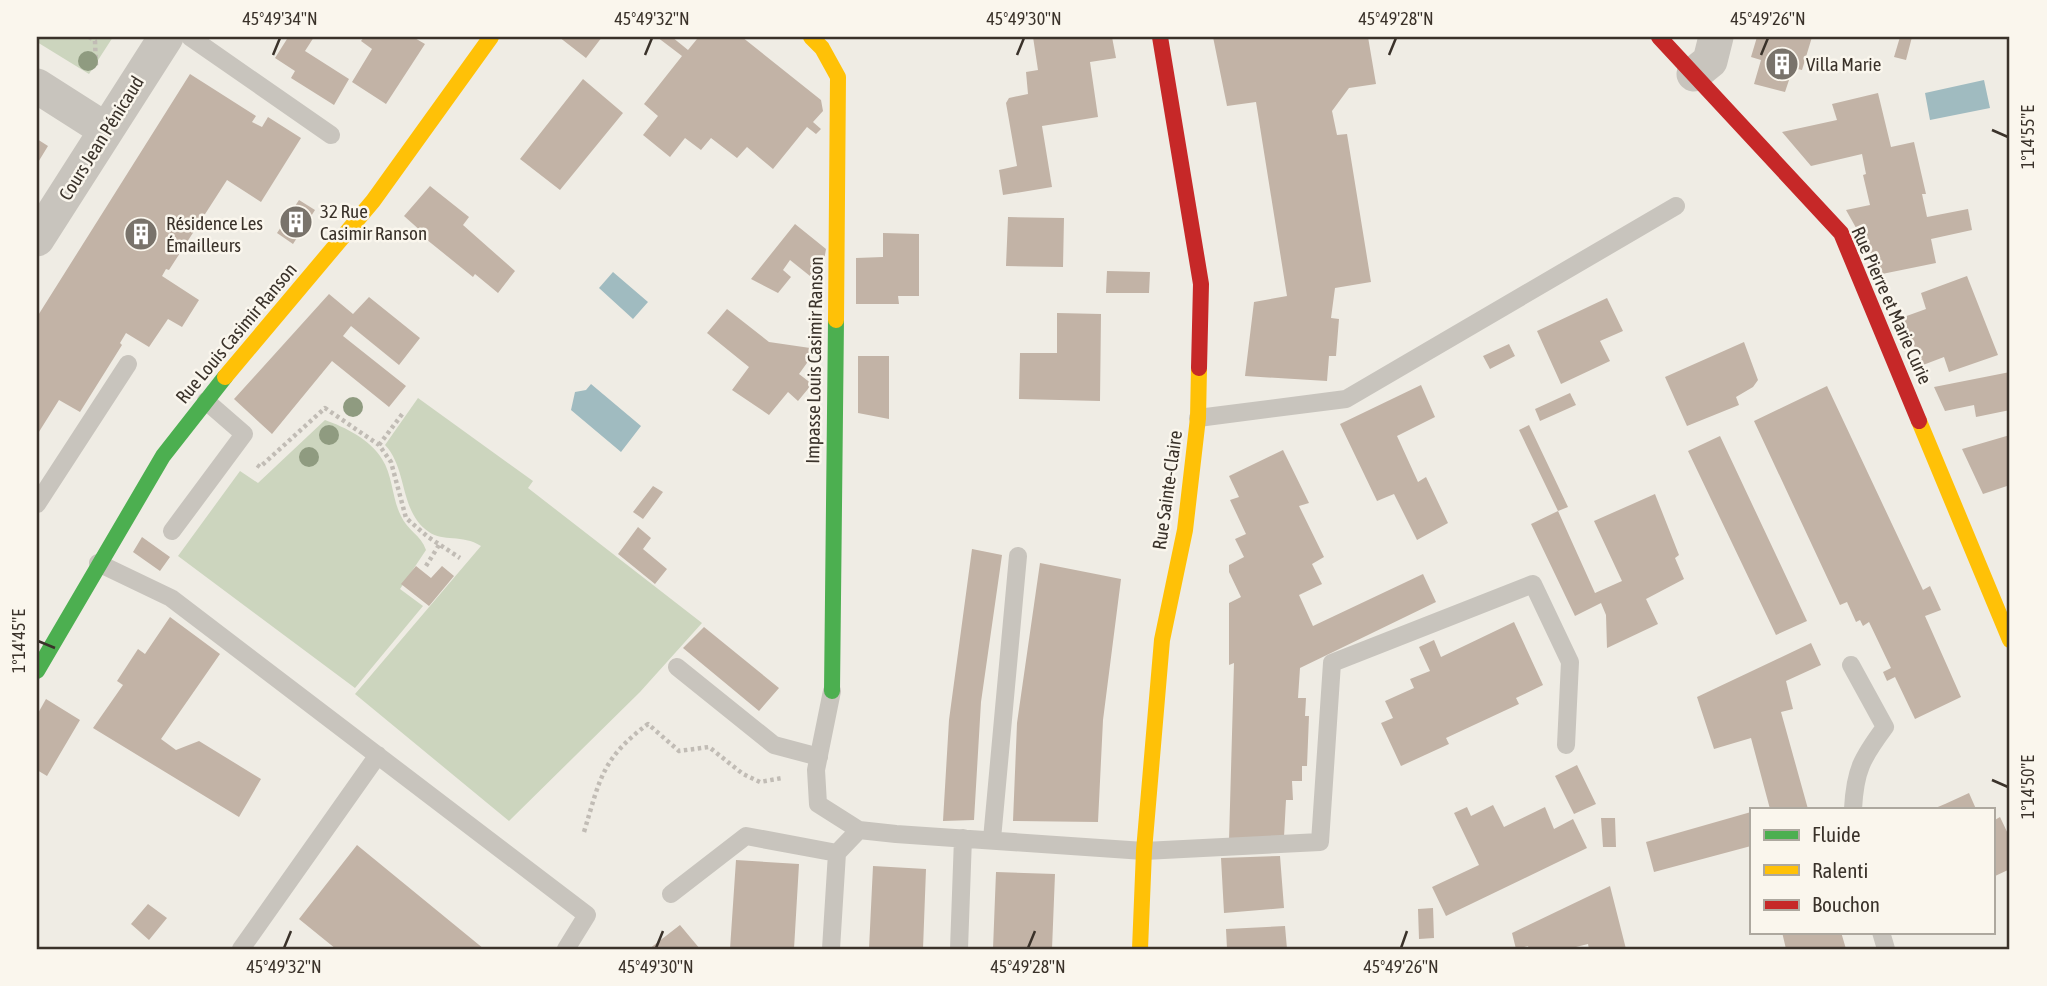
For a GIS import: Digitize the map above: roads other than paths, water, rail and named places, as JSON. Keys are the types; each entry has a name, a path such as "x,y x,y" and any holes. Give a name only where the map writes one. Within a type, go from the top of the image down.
{"street":[{"name":"Cours Jean Pénicaud","path":"37,239 166,37"},
{"name":"Rue Louis Casimir Ranson","path":"37,671 163,456 373,201 491,37"},
{"name":"Impasse Louis Casimir Ranson","path":"811,37 822,48 838,77 832,691"},
{"name":"Rue Sainte-Claire","path":"1140,949 1144,851 1162,640 1185,530 1198,418 1201,284 1160,37"},
{"name":"Rue Pierre et Marie Curie","path":"1659,37 1841,233 2010,640"},
{"path":"1694,74 1710,61 1716,37"},
{"path":"37,86 106,130"}],"lane":[{"path":"191,37 331,135"},
{"path":"1198,418 1346,399 1676,206"},
{"path":"37,504 128,364"},
{"path":"172,531 244,434 206,401"},
{"path":"992,839 1018,556"},
{"path":"98,563 171,598 587,915 566,949"},
{"path":"832,691 818,764 818,804 859,830 1144,851 1320,842 1332,663 1533,584 1570,662 1566,745"},
{"path":"1851,665 1885,727 1862,759 1855,779 1853,808"},
{"path":"677,667 774,745 818,764"},
{"path":"241,949 378,755"},
{"path":"831,949 837,853 859,830"},
{"path":"671,894 746,836 837,853"},
{"path":"959,949 963,838"}],"water":[{"path":"1984,80 1990,108 1930,120 1925,93"},
{"path":"613,272 648,302 633,319 599,288"},
{"path":"591,384 641,426 621,452 571,410 575,392 586,390"}],"place":[{"name":"Villa Marie","path":"1782,64"},
{"name":"32 Rue Casimir Ranson","path":"296,222"},
{"name":"Résidence Les Émailleurs","path":"141,234"}]}
